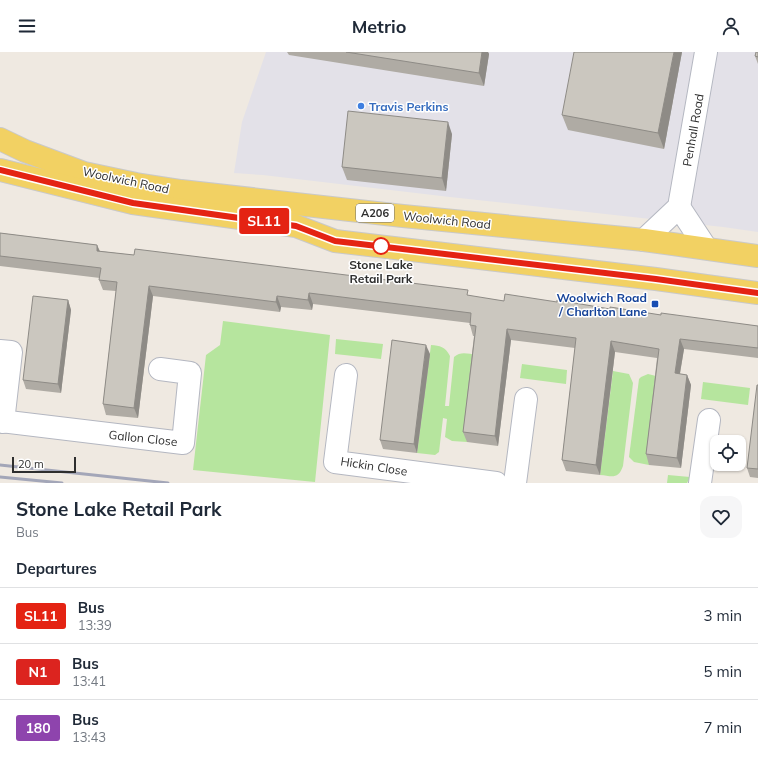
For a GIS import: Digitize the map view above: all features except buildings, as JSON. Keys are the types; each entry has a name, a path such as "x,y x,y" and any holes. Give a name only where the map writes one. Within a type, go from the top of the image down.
{"main road":[{"name":"Woolwich Road","path":"0,139 25,151 84,173 136,184 181,191 403,216 644,240 758,256"},
{"name":"Woolwich Road","path":"0,170 133,203 296,226 335,241 656,279 758,293"}],"street":[{"name":"Penhall Road","path":"679,207 706,52"},
{"path":"644,240 679,207 706,248"},
{"name":"Gallon Close","path":"0,351 11,352 2,421 183,443 190,373 160,369"},
{"name":"Hickin Close","path":"346,375 336,462 496,483"},
{"path":"515,483 526,399"},
{"path":"700,483 709,420"}],"shaded area":[{"path":"266,52 758,52 758,232 263,175 234,173 242,122"}],"green space":[{"path":"223,321 330,335 315,482 193,470 206,355 220,345"},
{"path":"336,339 383,344 381,359 335,354"},
{"path":"431,345 442,347 450,356 445,406 449,406 454,357 462,353 477,355 467,442 452,441 445,437 447,419 443,418 439,452 435,455 417,453"},
{"path":"522,364 567,370 566,384 520,378"},
{"path":"613,371 629,374 633,383 623,466 617,475 611,476 600,475"},
{"path":"648,374 660,377 649,465 634,462 629,457 639,379"},
{"path":"703,382 750,388 748,405 701,399"},
{"path":"668,475 690,477 687,483 667,483"}],"railway":[{"path":"0,465 168,483"},
{"path":"0,477 62,483"}],"bus line":[{"name":"SL11","path":"0,170 133,203 296,226 335,241 656,279 758,293"}],"place":[{"name":"Travis Perkins","path":"361,106"},
{"name":"Stone Lake Retail Park","path":"381,246"},
{"name":"Woolwich Road / Charlton Lane","path":"655,304"}]}
